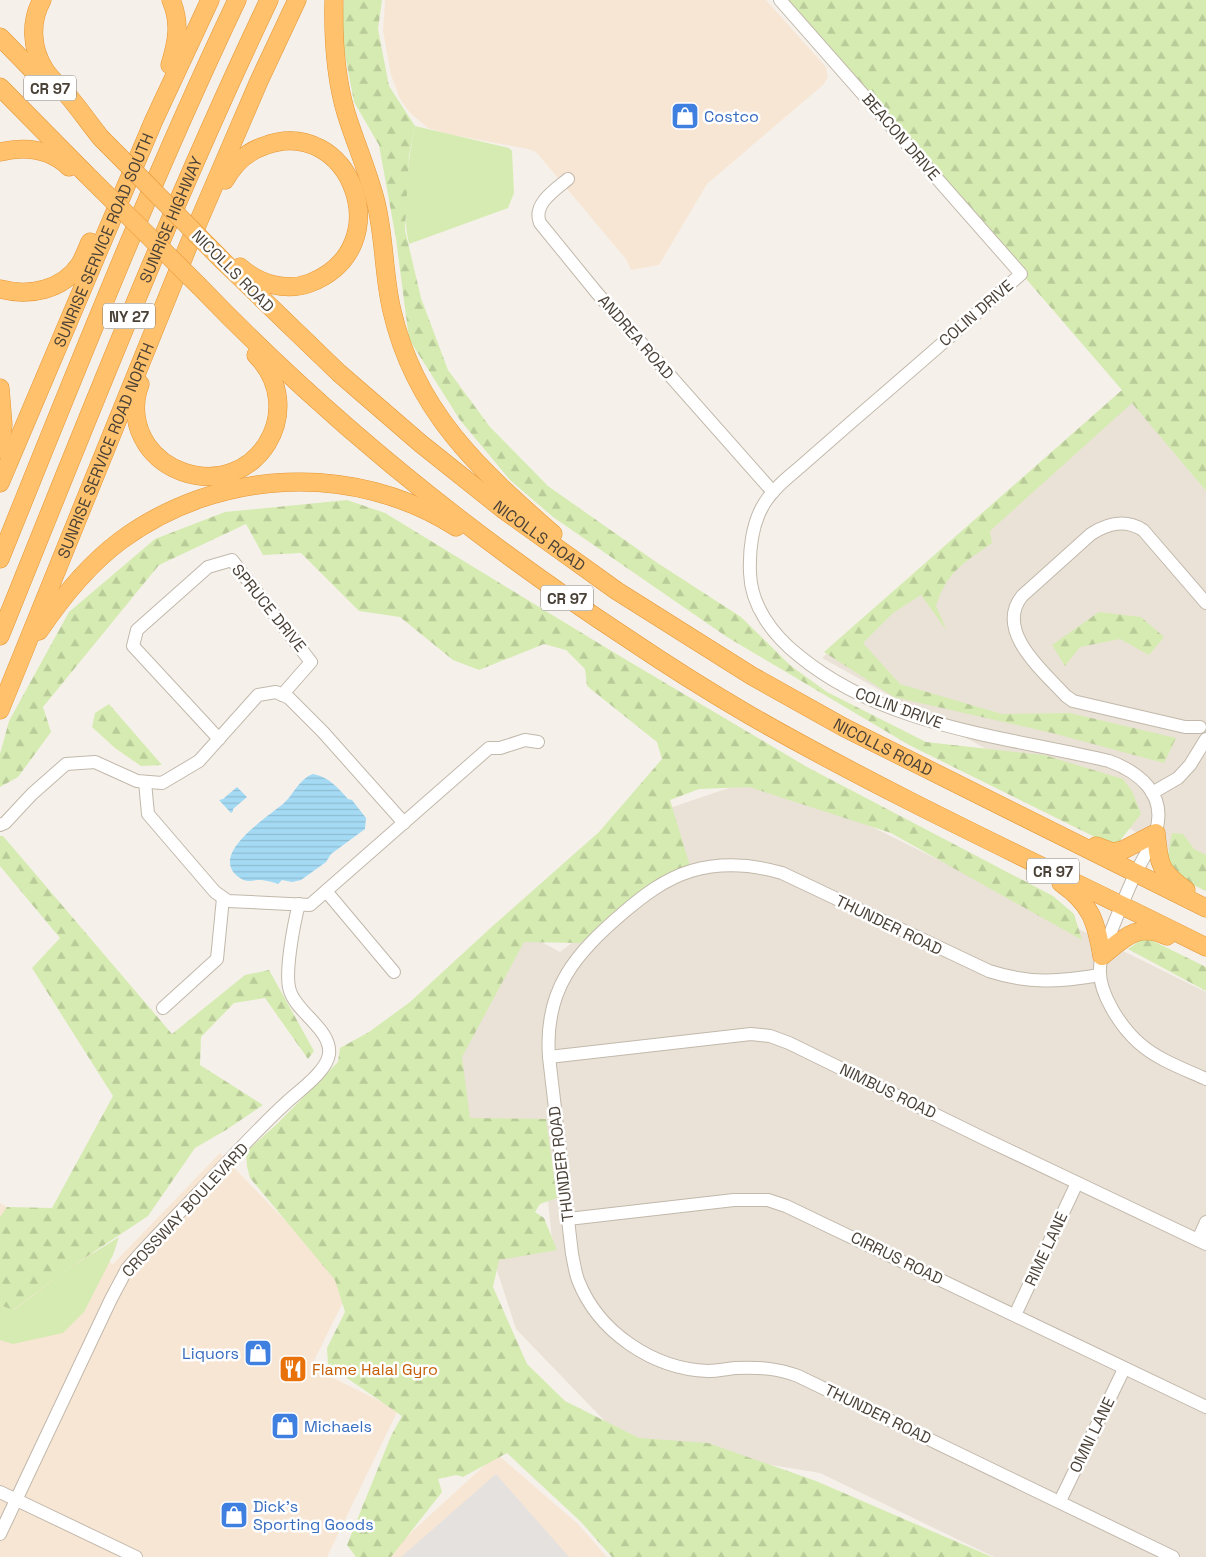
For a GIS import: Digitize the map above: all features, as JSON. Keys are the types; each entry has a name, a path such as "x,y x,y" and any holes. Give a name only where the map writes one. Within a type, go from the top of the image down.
{"highway":[{"path":"42,0 36,14 33,35 34,45 40,62 100,138"},
{"path":"154,120 178,34 171,0"},
{"name":"SUNRISE SERVICE ROAD SOUTH","path":"0,483 154,120 210,0"},
{"name":"SUNRISE HIGHWAY","path":"0,559 126,249 237,0"},
{"name":"SUNRISE HIGHWAY","path":"0,636 161,240 217,111 270,0"},
{"name":"SUNRISE SERVICE ROAD NORTH","path":"0,710 159,318 188,231 296,0"},
{"path":"334,0 334,40 340,91 345,112 376,202 388,295 397,332 411,368 429,403 455,440 470,457 617,591"},
{"name":"NICOLLS ROAD","path":"0,37 100,138 188,231"},
{"name":"CR 97","path":"0,87 84,176 123,211 316,399 440,503 525,568 635,644 748,714 888,790 1206,948"},
{"path":"280,141 302,143 321,150 331,157 347,174 356,194 359,216 358,228 349,251 331,271 320,279 307,284 283,287 270,284 250,275 226,259 188,231 235,164 250,152 280,141"},
{"path":"0,152 21,148 40,151 66,164 84,176"},
{"path":"0,289 18,292 37,291 55,286 69,276 80,264 91,240 124,190"},
{"name":"NICOLLS ROAD","path":"226,259 339,374 420,443 517,520 617,591 705,648 798,702 892,752 1206,908"},
{"path":"159,318 137,392 136,414 140,432 151,450 167,465 176,470 196,476 220,476 239,469 256,458 263,450 274,432 279,402 271,373 245,343 220,307"},
{"path":"0,388 3,425 0,450"},
{"path":"21,658 73,585 120,541 138,528 177,507 216,493 251,485 281,482 323,482 384,494 437,516 525,568"},
{"path":"1062,837 1112,852 1128,849 1156,832 1158,854 1164,870 1172,880 1206,904"},
{"path":"1030,860 1073,891 1083,901 1091,912 1096,925 1102,956 1127,936 1145,930 1152,930 1206,948"}],"street":[{"name":"BEACON DRIVE","path":"780,0 1021,274"},
{"name":"ANDREA ROAD","path":"568,179 541,204 537,213 540,222 596,292 773,492"},
{"name":"COLIN DRIVE","path":"1021,274 773,492 764,504 754,530 749,564 750,582 760,609 778,637 804,661 832,680 858,694 905,713 954,727 1109,761 1128,768 1147,785 1152,793 1159,817 1156,832 1121,905 1102,956 1100,975"},
{"path":"1152,793 1178,778 1190,764 1204,730 1073,701 1066,696 1025,650 1018,638 1014,623 1014,608 1022,596 1091,534 1104,526 1118,523 1135,526 1143,530 1206,603"},
{"name":"SPRUCE DRIVE","path":"218,740 133,646 137,630 208,567 232,560 311,662 282,695"},
{"path":"0,825 5,823 32,794 66,764 95,762 137,781 162,783 199,761 258,695 276,692 288,698 323,732 404,823"},
{"path":"145,782 148,814 216,892 228,901 310,905 489,748 500,748 525,740 538,742"},
{"name":"THUNDER ROAD","path":"1100,975 1048,982 1002,976 974,965 782,873 752,866 738,864 716,866 692,871 666,880 642,897 585,948 569,968 558,992 550,1018 549,1058 572,1254 578,1280 589,1302 603,1322 619,1337 645,1353 667,1363 708,1371 742,1368 781,1369 837,1394 1173,1557"},
{"path":"326,891 394,972"},
{"path":"163,1008 217,959 224,898"},
{"name":"CROSSWAY BOULEVARD","path":"0,1534 107,1306 127,1269 269,1118 316,1076 326,1064 329,1054 326,1037 294,999 289,985 292,945 299,904"},
{"path":"1100,975 1108,999 1117,1017 1140,1043 1158,1056 1206,1079"},
{"name":"NIMBUS ROAD","path":"549,1058 751,1034 770,1036 789,1042 1202,1242"},
{"name":"RIME LANE","path":"1015,1315 1077,1183"},
{"name":"CIRRUS ROAD","path":"568,1220 734,1200 768,1200 786,1206 1206,1407"},
{"path":"1202,1242 1206,1222"},
{"name":"OMNI LANE","path":"1060,1501 1124,1369"},
{"path":"0,1492 136,1557"}],"shaded area":[{"path":"385,0 766,0 826,67 828,77 823,85 707,184 659,265 631,270 626,259 536,152 448,134 428,128 410,113 400,99 391,75 383,31"},
{"path":"1125,394 1206,491 1206,871 822,658"},
{"path":"767,775 1206,992 1206,1557 994,1557 820,1473 624,1441 516,1329 491,1252 552,1241 540,1119 455,1126 458,1012 518,929 560,952 682,859 661,811"},
{"path":"220,1153 350,1288 311,1367 398,1410 327,1557 0,1557 0,1203 113,1264"},
{"path":"497,1454 578,1524 607,1557 384,1557"},
{"path":"496,1474 569,1557 401,1557"}],"green space":[{"path":"344,0 382,0 378,29 389,86 415,126 409,156 405,230 421,298 448,370 490,427 548,486 656,562 741,617 791,666 827,692 926,742 1044,755 1123,779 1132,791 1141,814 1119,842 1105,842 909,745 727,637 553,517 510,480 460,420 409,339 396,239 379,145 354,102 341,33"},
{"path":"785,0 1206,0 1206,491 1132,403 990,531 992,543 965,562 951,576 940,594 936,606 947,631 921,595 893,613 863,643 900,684 1002,714 1070,713 1176,738 1164,763 1052,733 894,697 824,652 1122,390"},
{"path":"415,126 509,148 512,151 514,193 508,208 409,244 406,201 408,170"},
{"path":"347,500 385,513 618,655 807,767 1053,896 1074,914 1082,940 891,833 749,787 699,789 670,800 690,866 671,875 580,943 524,942 462,1057 470,1118 546,1119 557,1198 540,1204 535,1212 544,1218 557,1250 499,1260 493,1287 527,1364 565,1401 639,1438 708,1443 816,1481 992,1557 612,1557 581,1522 507,1453 463,1477 456,1475 438,1479 442,1492 391,1557 356,1557 347,1545 391,1436 402,1416 328,1365 327,1348 345,1312 335,1280 250,1178 246,1152 278,1123 338,1062 340,1048 369,1032 410,1002 599,832 662,759 657,742 587,686 585,669 566,650 544,644 479,670 453,660 400,617 359,611 301,553 263,555 246,524 159,565 43,707 51,732 18,777 0,787 0,754 9,721 69,612 155,539 225,512"},
{"path":"1099,612 1141,617 1164,637 1149,655 1120,639 1080,647 1065,666 1052,645"},
{"path":"109,704 162,765 141,766 115,748 92,727 95,713"},
{"path":"1172,833 1183,834 1194,849 1206,855 1206,891 1187,882 1167,860"},
{"path":"0,836 3,836 172,1034 245,975 269,970 314,1051 308,1059 265,998 234,1003 201,1037 200,1065 263,1105 195,1148 148,1216 65,1271 13,1310 0,1305 0,1217 7,1207 52,1208 113,1096 32,968 60,938 0,866"},
{"path":"1145,937 1206,967 1206,991 1128,949"},
{"path":"119,1237 113,1255 84,1312 63,1333 13,1344 0,1340 0,1305 14,1310 65,1271"}],"water":[{"path":"313,774 328,780 348,799 352,800 366,818 365,829 331,854 326,862 301,880 292,882 282,880 278,884 261,880 247,881 240,878 231,869 230,859 235,848 243,837 288,799 304,779"},
{"path":"237,787 247,797 231,813 219,800 223,799"}],"place":[{"name":"Costco","path":"685,116"},
{"name":"Liquors","path":"258,1353"},
{"name":"Flame Halal Gyro","path":"293,1369"},
{"name":"Michaels","path":"285,1426"},
{"name":"Dick's Sporting Goods","path":"234,1515"}]}
